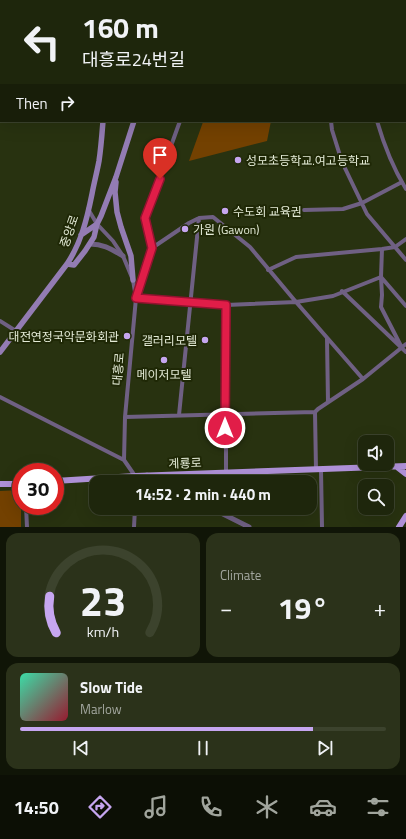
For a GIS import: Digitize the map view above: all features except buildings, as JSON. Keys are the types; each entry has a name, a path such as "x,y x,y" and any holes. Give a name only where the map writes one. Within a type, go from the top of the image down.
{"main road":[{"name":"중앙로","path":"0,352 72,256 81,235 88,209 99,161 103,122"},
{"path":"67,264 74,265 94,237 97,224 106,206 134,122"},
{"path":"116,177 115,192 117,212 131,256 133,280"},
{"path":"81,235 97,224"},
{"name":"계룡로","path":"147,475 406,466"},
{"path":"396,467 406,474"},
{"name":"계룡로","path":"64,481 89,480"},
{"path":"0,484 12,484"},
{"path":"399,527 406,516"}],"street":[{"path":"180,122 145,218 152,248 136,298 226,305 296,302 332,296 381,277"},
{"path":"331,122 332,130 342,162 367,214 406,260"},
{"path":"377,122 381,137 391,161 406,189"},
{"path":"304,210 343,210 362,203 402,182"},
{"name":"대흥로","path":"88,209 97,224 123,256 133,280 136,298 125,417 124,460"},
{"path":"152,248 189,223 199,218 213,217 250,248 363,379"},
{"path":"180,415 199,218"},
{"path":"268,270 296,257 382,250 395,247 406,239"},
{"path":"90,244 107,246 123,256"},
{"path":"382,250 381,307 402,348"},
{"path":"381,277 406,306"},
{"path":"342,291 406,352"},
{"path":"226,305 226,472"},
{"path":"0,321 16,331"},
{"path":"327,338 328,402"},
{"path":"125,417 315,412 363,379 406,344"},
{"path":"0,397 124,460 133,475"},
{"path":"315,412 322,527"},
{"path":"26,515 27,527"},
{"path":"134,527 135,515"},
{"path":"224,515 249,527"}],"shaded area":[{"path":"203,122 271,122 267,141 189,161"},
{"path":"12,490 12,515 21,515 21,527 0,527 0,491"}],"place":[{"name":"성모초등학교.여고등학교","path":"238,160"},
{"name":"수도회 교육권","path":"225,211"},
{"name":"가원 (Gawon)","path":"185,229"},
{"name":"대전연정국악문화회관","path":"127,336"},
{"name":"갤러리모텔","path":"205,340"},
{"name":"메이저모텔","path":"164,360"}],"route":[{"path":"160,179 145,218 152,248 136,298 226,305 225,428"}]}
